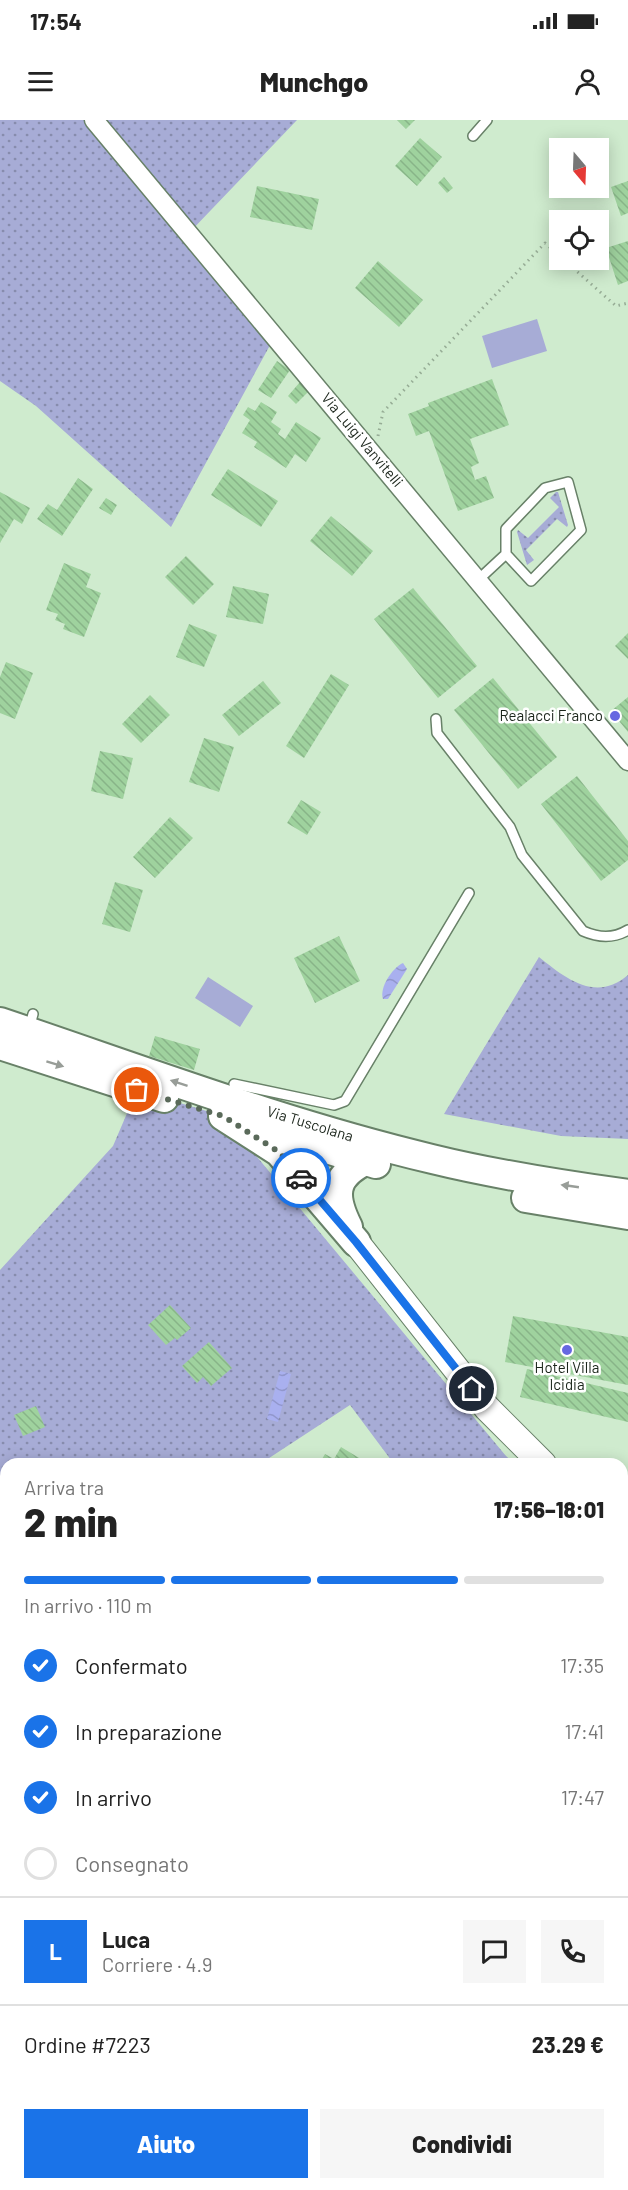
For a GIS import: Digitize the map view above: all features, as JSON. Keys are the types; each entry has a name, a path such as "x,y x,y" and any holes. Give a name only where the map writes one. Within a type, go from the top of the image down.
{"main road":[{"name":"Via Tuscolana","path":"0,1022 31,1022 372,1143 522,1179 628,1194"},
{"name":"Via Tuscolana","path":"0,1045 231,1094 366,1161 501,1194 628,1215"},
{"path":"231,1094 356,1242 487,1408 537,1458"},
{"path":"356,1242 340,1210 337,1190 346,1174 366,1161"}],"street":[{"name":"Via Luigi Vanvitelli","path":"94,120 628,761"}],"lane":[{"path":"473,136 486,120"},
{"path":"478,580 506,554 506,529 545,488 568,482 581,530 531,581 506,554"},
{"path":"436,719 436,733 510,827 522,855 584,932 597,937 611,937 628,930"},
{"path":"231,1094 334,1105 345,1101 469,893"}],"path":[{"path":"375,456 383,412 545,243 549,246"},
{"path":"575,270 616,306 628,303"}],"shaded area":[{"path":"0,120 297,120 189,233 275,336 171,527 36,406 0,381"},
{"path":"537,319 547,351 492,368 482,336"},
{"path":"558,492 568,525 567,527 557,519 526,550 534,560 527,565 517,532 518,530 528,538 559,507 550,498"},
{"path":"539,957 559,973 593,987 604,987 616,983 628,975 628,1139 561,1136 444,1114"},
{"path":"208,977 253,1006 240,1027 195,998"},
{"path":"137,1090 223,1116 508,1458 390,1458 350,1405 269,1458 0,1458 0,1270 113,1146"}],"water":[{"path":"403,963 407,969 388,999 383,999 383,989 387,979"},
{"path":"280,1371 291,1374 278,1422 267,1419"}],"building":[{"path":"397,120 415,120 406,129"},
{"path":"420,138 442,157 417,186 395,166"},
{"path":"444,177 453,188 447,193 438,183"},
{"path":"628,181 628,213 621,216 611,187"},
{"path":"257,186 319,199 312,230 250,217"},
{"path":"628,241 628,281 618,285 609,257 609,247"},
{"path":"378,261 423,300 399,327 355,288"},
{"path":"277,361 290,370 271,398 258,390"},
{"path":"492,379 509,425 470,439 479,463 471,467 475,480 486,476 494,498 458,511 429,431 416,436 408,414 429,406 428,403"},
{"path":"300,382 310,390 296,404 288,396"},
{"path":"261,402 277,412 271,422 281,429 278,434 285,439 296,422 321,438 306,462 295,454 286,468 254,447 257,442 242,433 250,420 243,415 248,407 255,411"},
{"path":"228,469 278,501 261,527 211,495"},
{"path":"78,478 93,489 62,536 37,519 48,504 57,510"},
{"path":"0,492 30,508 22,524 14,519 0,543"},
{"path":"106,498 117,505 111,515 99,508"},
{"path":"331,516 373,551 352,576 310,541"},
{"path":"186,556 214,584 193,605 165,577"},
{"path":"64,563 91,574 86,587 101,593 84,637 63,629 65,624 55,620 58,614 46,610"},
{"path":"233,586 269,594 263,624 226,617"},
{"path":"413,588 477,666 438,698 374,619"},
{"path":"189,624 217,635 204,667 176,657"},
{"path":"628,633 628,659 615,646"},
{"path":"6,662 33,673 15,719 0,713 0,677"},
{"path":"331,674 349,685 304,758 286,746"},
{"path":"493,678 557,757 518,789 454,710"},
{"path":"263,681 281,703 239,736 222,715"},
{"path":"150,695 170,715 141,743 122,724"},
{"path":"628,697 628,732 611,711"},
{"path":"204,738 234,747 219,792 189,782"},
{"path":"100,751 133,758 123,799 91,791"},
{"path":"577,776 628,841 628,860 601,881 541,804"},
{"path":"301,800 321,812 307,835 287,823"},
{"path":"170,817 193,838 155,878 133,857"},
{"path":"115,882 143,890 130,932 102,924"},
{"path":"339,936 360,981 315,1003 294,958"},
{"path":"155,1036 200,1049 194,1070 149,1056"},
{"path":"170,1305 191,1328 177,1340 175,1338 166,1345 148,1325"},
{"name":"Hotel Villa Icidia","path":"513,1316 628,1337 628,1385 505,1362"},
{"path":"209,1342 232,1368 211,1386 203,1377 197,1383 182,1366"},
{"path":"527,1369 628,1393 628,1422 520,1397"},
{"path":"36,1406 45,1427 23,1436 14,1415"},
{"path":"341,1447 359,1458 335,1458"}],"way so far":[{"path":"137,1090 223,1116 279,1152 301,1178"}],"place":[{"name":"Realacci Franco","path":"615,716"},
{"name":"Hotel Villa Icidia","path":"567,1350"}],"route":[{"path":"301,1178 356,1242 472,1389"}]}
